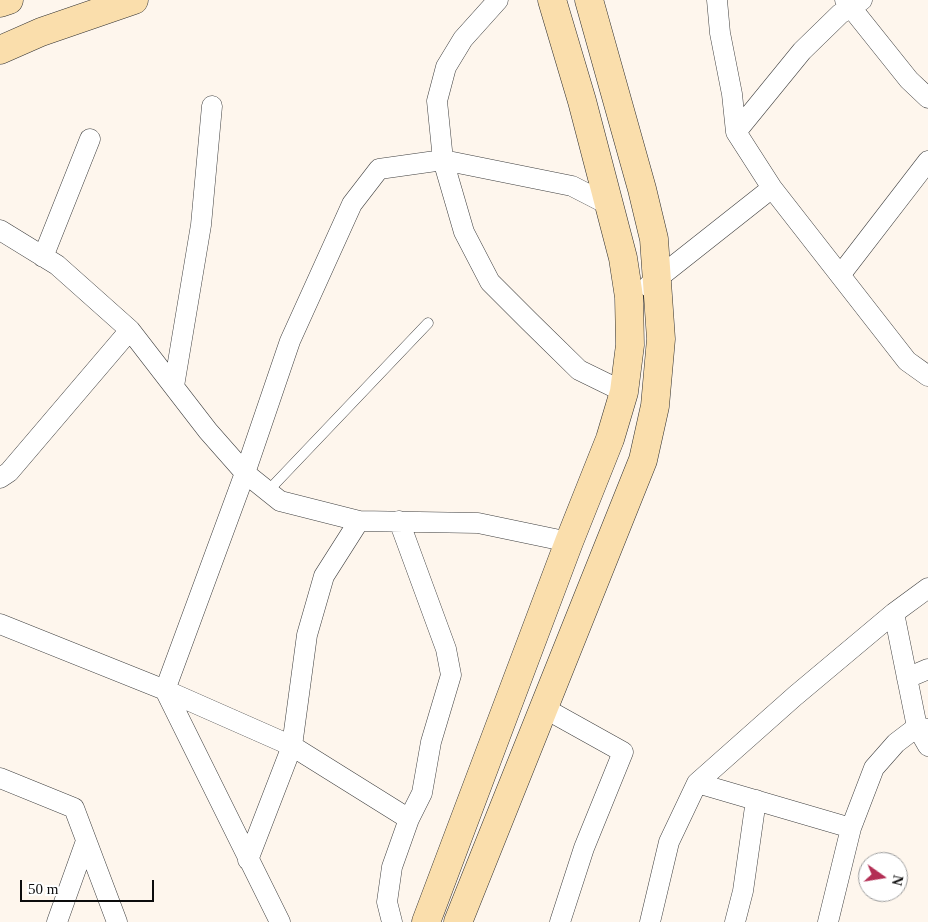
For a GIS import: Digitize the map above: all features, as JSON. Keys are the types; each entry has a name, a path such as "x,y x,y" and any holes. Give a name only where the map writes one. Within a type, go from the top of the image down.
{"main road":[{"path":"0,3 8,0"},
{"path":"0,50 41,32 134,0"},
{"path":"426,922 569,542 610,439 624,392 630,345 629,297 623,258 552,0"},
{"path":"458,922 643,460 655,406 661,339 654,239 642,188 589,0"}],"street":[{"path":"498,0 463,39 446,67 437,101 443,160 464,232 490,282 580,370 624,392"},
{"path":"717,0 720,33 732,94 736,132 772,188 907,361 928,376"},
{"path":"736,132 802,51 853,2 909,80 928,98"},
{"path":"174,386 201,225 212,106"},
{"path":"43,257 90,138"},
{"path":"280,922 164,690 245,473 290,341 352,204 379,169 443,160 572,186 609,205"},
{"path":"841,274 928,162"},
{"path":"629,297 657,281 772,188"},
{"path":"0,230 57,266 130,330 208,431 245,473 280,501 359,521 478,523 569,542"},
{"path":"0,478 8,472 130,330"},
{"path":"248,860 292,746 308,635 324,576 359,521"},
{"path":"392,922 387,902 392,867 409,820 422,793 431,742 451,675 446,649 399,521"},
{"path":"650,922 669,842 697,783 795,696 894,613 928,588"},
{"path":"894,613 907,678 928,746"},
{"path":"0,625 164,690 292,746 409,820"},
{"path":"907,678 928,669"},
{"path":"544,708 623,752 584,848 560,922"},
{"path":"828,922 851,828 874,768 896,743 923,728"},
{"path":"0,778 74,808 117,922"},
{"path":"697,783 851,828"},
{"path":"735,922 743,891 756,800"},
{"path":"57,922 86,841"}],"lane":[{"path":"268,491 428,324"}]}
